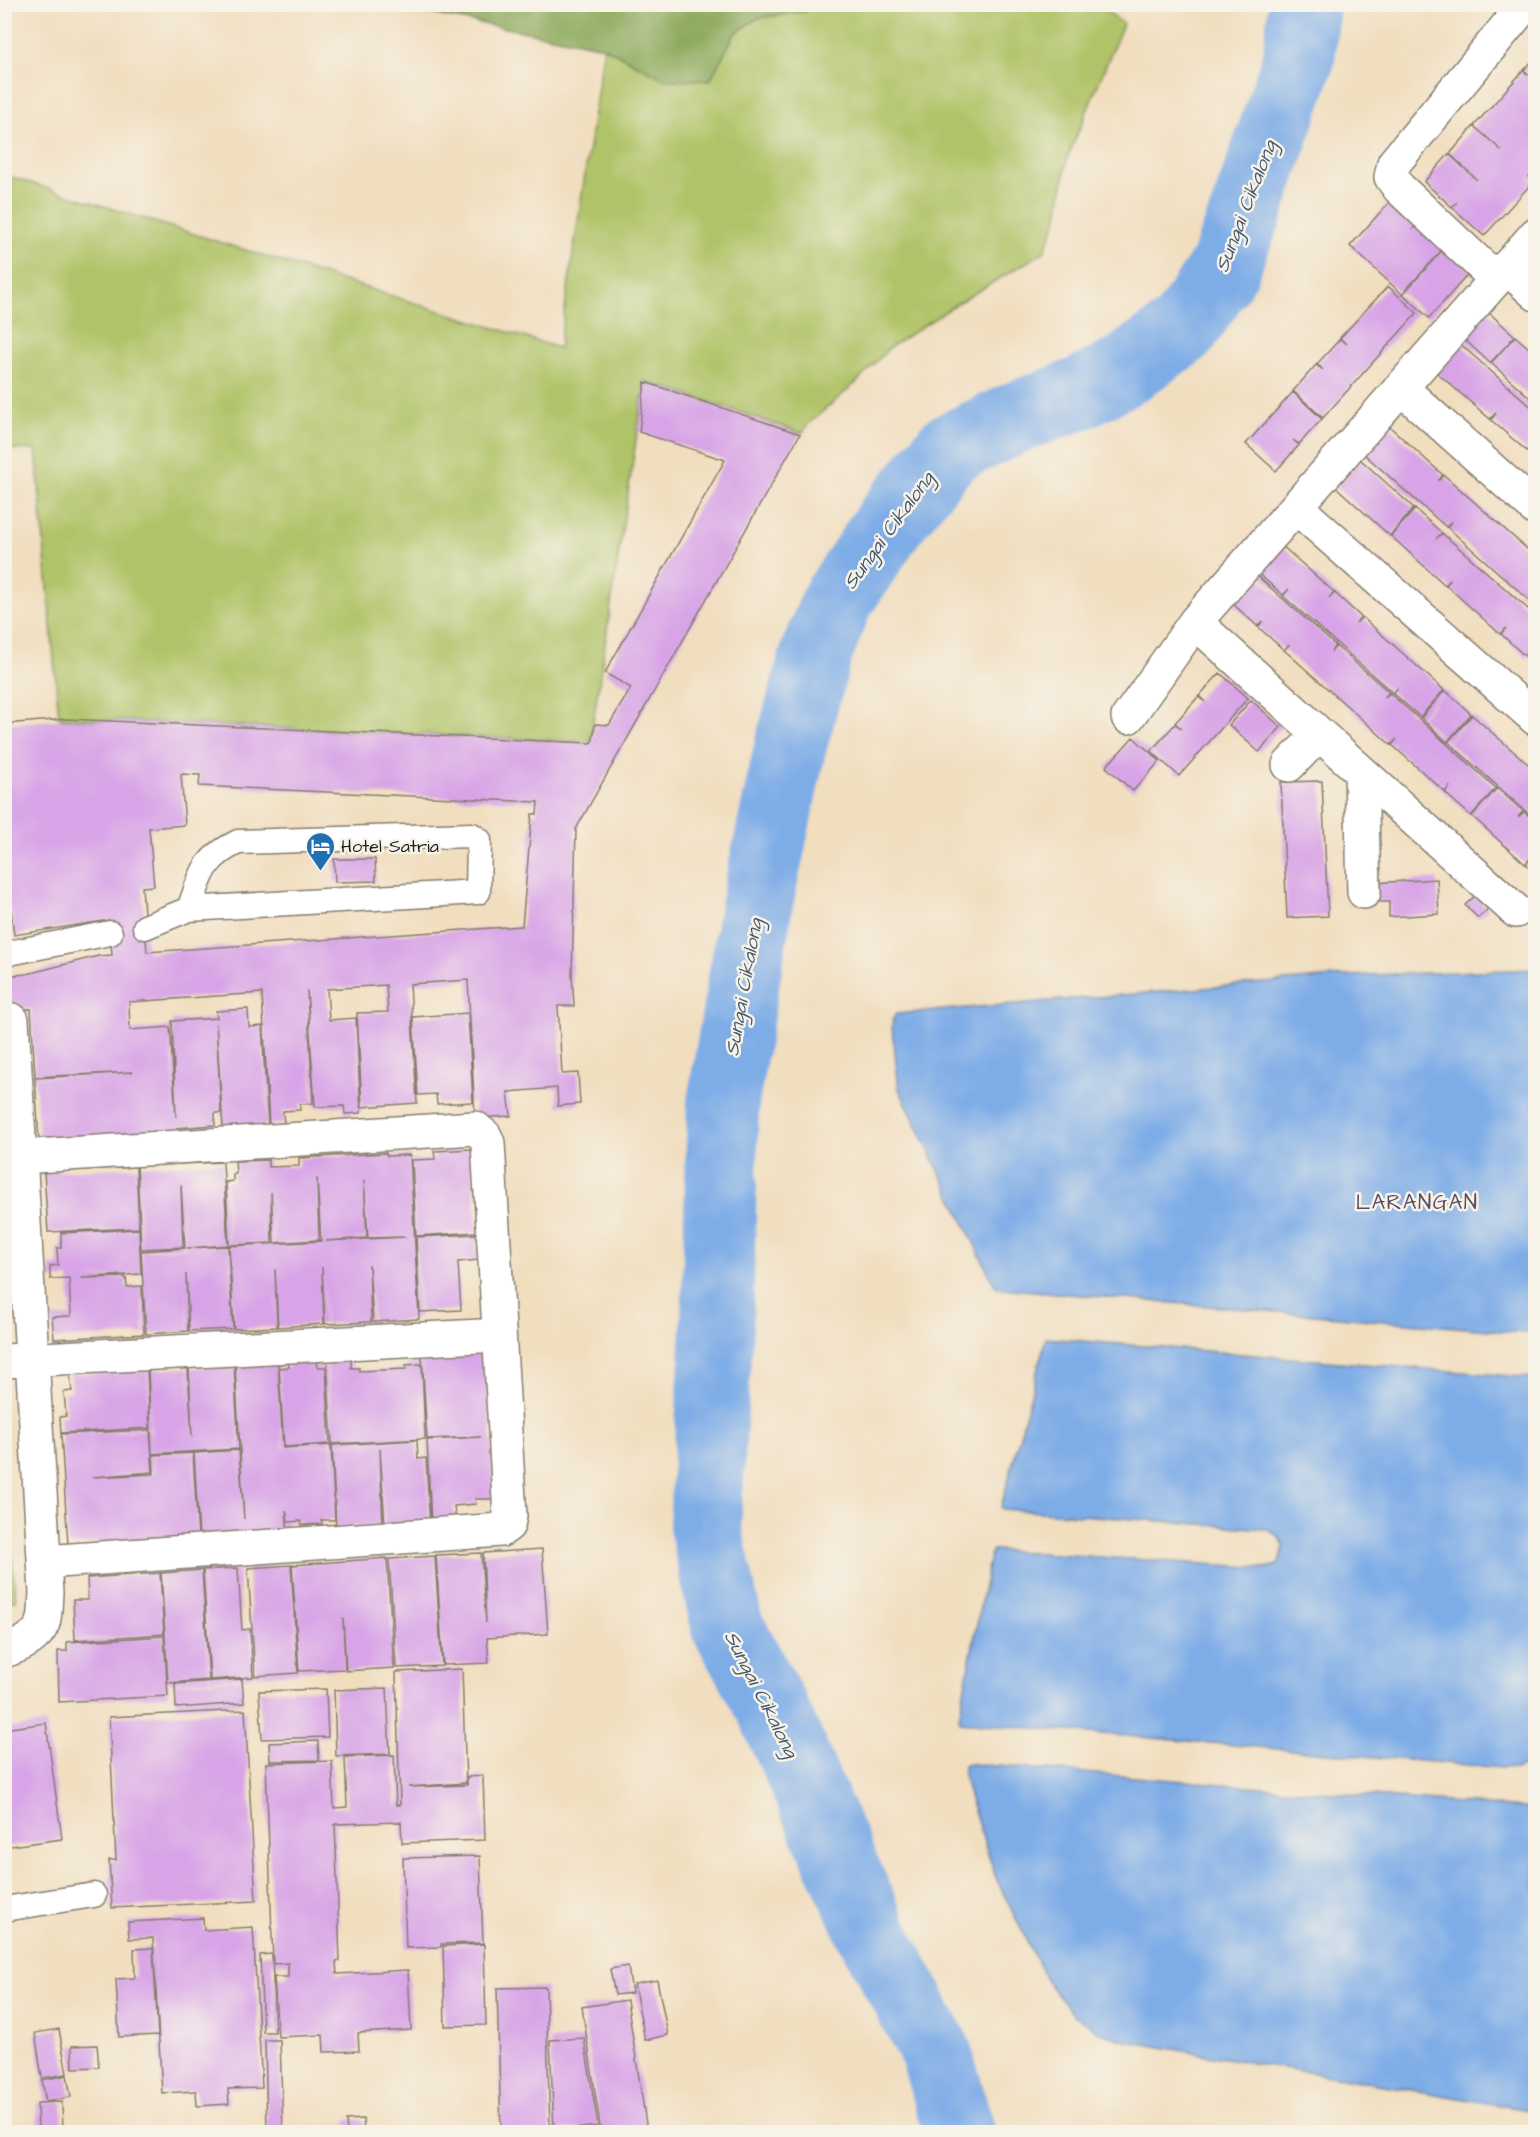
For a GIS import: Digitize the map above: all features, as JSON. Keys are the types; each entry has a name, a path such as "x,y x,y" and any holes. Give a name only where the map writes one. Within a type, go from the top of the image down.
{"street":[{"path":"1522,12 1394,163 1391,177 1399,188 1501,273 1536,294"},
{"path":"1128,717 1195,622 1536,234"},
{"path":"1401,388 1536,509"},
{"path":"1296,507 1536,719"},
{"path":"1195,622 1516,911"},
{"path":"1289,765 1319,734"},
{"path":"1361,772 1364,892"},
{"path":"4,1652 34,1636 43,1623 46,1593 18,1360 20,1157 12,1020"},
{"path":"20,1157 476,1128 485,1136 488,1143 500,1335 510,1516 505,1528 44,1562"},
{"path":"18,1360 500,1335"}],"lane":[{"path":"145,927 189,909 478,892 479,840 472,835 238,842 220,851 206,866 189,909"},
{"path":"4,954 110,933"},
{"path":"4,1909 94,1895"}],"green space":[{"path":"811,4 807,11 758,18 735,33 710,80 666,80 604,47 386,5"},
{"path":"811,5 1100,5 1123,24 1067,159 1058,217 1044,252 958,303 889,348 857,382 808,424 802,433 645,381 590,742 59,718 36,450 5,449 5,175 559,348 604,47 666,80 710,80 735,33 758,18 807,11"},
{"path":"4,1463 16,1601 4,1601"}],"water":[{"path":"1535,969 1535,1334 998,1288 899,1089 892,1027 896,1014 1345,976"},
{"path":"1046,1338 1535,1378 1536,1753 1532,1759 1515,1769 960,1722 990,1555 994,1550 1265,1568 1278,1565 1284,1546 1278,1536 1266,1529 1002,1509"},
{"path":"964,1765 1535,1809 1535,2111 1126,2041 1101,2033 1073,2014 1047,1982 996,1878 963,1771"}],"building":[{"path":"1536,57 1536,183 1528,176 1533,182 1484,236 1424,182 1449,154 1477,180 1450,154 1523,71 1529,75 1524,70"},
{"path":"1392,199 1418,223 1412,230 1419,223 1445,247 1402,294 1350,246"},
{"path":"1445,247 1471,271 1429,318 1403,294"},
{"path":"1388,286 1417,313 1323,418 1293,391 1316,365 1323,370 1317,364 1340,339 1347,344 1340,338"},
{"path":"1487,311 1515,336 1490,363 1464,339"},
{"path":"1515,336 1536,354 1536,403 1491,363"},
{"path":"1459,343 1536,411 1536,459 1491,420 1496,413 1490,419 1435,371"},
{"path":"645,382 800,434 576,829 572,974 574,1006 558,1006 562,1074 578,1073 580,1104 558,1106 557,1088 508,1092 511,1116 475,1118 468,980 410,984 417,1103 362,1107 357,1013 388,1012 386,985 327,989 329,1020 356,1018 361,1113 345,1114 344,1106 315,1107 307,990 313,1103 300,1104 300,1110 283,1111 284,1124 269,1125 262,993 129,1002 130,1030 170,1027 176,1117 172,1021 217,1018 216,1011 248,1009 249,1027 262,1026 268,1125 223,1128 216,1023 221,1113 215,1113 215,1125 177,1128 177,1131 39,1141 35,1078 133,1072 35,1077 31,1009 4,1010 4,976 27,974 98,956 112,955 109,920 14,935 11,910 4,911 4,724 67,719 591,743 595,724 609,725 631,688 605,673 725,460 639,432","holes":["181,774 200,775 199,786 538,802 537,814 532,814 522,926 147,952 142,887 154,886 149,828 185,825"]},
{"path":"1293,392 1322,419 1299,444 1293,440 1299,445 1276,471 1246,444"},
{"path":"1389,426 1443,475 1438,481 1444,475 1536,557 1536,592 1529,600 1447,527 1452,521 1446,527 1364,454"},
{"path":"1360,459 1414,508 1390,536 1336,487"},
{"path":"1415,509 1536,616 1536,649 1527,658 1501,634 1506,628 1500,634 1446,585 1451,579 1445,585 1391,536"},
{"path":"1280,544 1334,592 1329,598 1335,593 1361,617 1356,623 1362,617 1444,690 1420,717 1283,596 1289,589 1283,595 1255,571"},
{"path":"1255,574 1335,645 1331,652 1336,646 1389,692 1384,698 1390,693 1496,788 1471,816 1445,793 1450,786 1445,792 1392,745 1397,739 1391,745 1258,627 1263,621 1257,626 1231,602"},
{"path":"1220,673 1248,698 1179,776 1151,751 1175,724 1182,729 1175,723 1198,697 1205,702 1199,696"},
{"path":"1445,690 1471,714 1447,742 1421,718"},
{"path":"1251,700 1281,727 1259,752 1229,725"},
{"path":"1472,715 1536,771 1536,809 1530,815 1448,742"},
{"path":"1133,737 1160,761 1133,791 1106,767"},
{"path":"1322,781 1328,916 1287,918 1281,782"},
{"path":"1497,788 1523,811 1518,817 1524,812 1536,822 1536,873 1526,864 1531,858 1525,864 1472,816"},
{"path":"334,859 375,859 376,881 335,882"},
{"path":"1437,879 1439,914 1389,917 1389,902 1375,902 1374,883"},
{"path":"1475,896 1488,909 1478,918 1465,905"},
{"path":"468,1013 473,1102 437,1104 436,1094 418,1095 413,1017"},
{"path":"472,1149 477,1232 416,1236 412,1160 435,1159 434,1151"},
{"path":"386,1153 387,1156 410,1155 419,1319 373,1322 369,1265 371,1322 325,1324 322,1267 324,1324 278,1327 275,1269 277,1327 234,1329 229,1246 321,1241 317,1178 319,1240 274,1243 271,1192 272,1243 229,1245 226,1182 233,1181 233,1174 236,1174 235,1161 268,1160 268,1167 299,1166 299,1158","holes":["364,1180 368,1238 406,1237 326,1241 367,1238"]},
{"path":"223,1162 228,1245 187,1248 228,1246 233,1329 189,1331 186,1274 188,1331 146,1334 141,1251 185,1248 181,1185 183,1247 141,1249 137,1166"},
{"path":"136,1167 139,1228 48,1232 44,1172"},
{"path":"139,1229 141,1274 81,1278 126,1277 127,1287 142,1286 144,1334 54,1339 52,1317 71,1316 69,1278 50,1279 50,1266 58,1265 57,1248 61,1248 61,1233"},
{"path":"477,1234 478,1260 458,1262 461,1310 420,1312 416,1237"},
{"path":"486,1351 495,1499 475,1499 476,1504 454,1506 456,1523 431,1524 427,1440 481,1437 427,1439 422,1355"},
{"path":"351,1359 351,1368 359,1368 359,1371 406,1369 406,1365 422,1364 425,1439 332,1444 327,1360"},
{"path":"316,1361 317,1367 326,1367 330,1444 284,1447 279,1368 289,1367 288,1362"},
{"path":"278,1363 283,1448 331,1445 335,1520 321,1520 322,1524 302,1525 301,1521 288,1522 286,1510 288,1533 199,1537 194,1453 239,1450 244,1519 235,1365"},
{"path":"234,1365 239,1449 152,1454 148,1370 188,1368 192,1437 189,1368"},
{"path":"147,1370 150,1428 61,1433 60,1417 66,1416 64,1392 72,1391 70,1374"},
{"path":"150,1430 153,1472 92,1477 154,1474 153,1455 193,1453 198,1538 68,1545 61,1434"},
{"path":"417,1440 418,1459 426,1458 430,1525 385,1527 380,1449 383,1525 336,1528 332,1445"},
{"path":"542,1549 548,1634 487,1638 489,1663 443,1665 436,1555 481,1553 486,1623 483,1553"},
{"path":"435,1556 442,1666 396,1668 389,1559"},
{"path":"387,1558 394,1668 346,1671 343,1618 345,1669 299,1671 292,1565"},
{"path":"291,1565 298,1673 255,1676 248,1568"},
{"path":"238,1568 242,1630 250,1629 253,1677 210,1680 203,1570"},
{"path":"202,1570 209,1680 168,1683 161,1573"},
{"path":"160,1573 164,1634 75,1640 73,1600 88,1600 87,1578"},
{"path":"164,1636 168,1696 59,1702 58,1651 67,1651 67,1642"},
{"path":"462,1669 466,1783 408,1787 467,1785 467,1777 483,1776 485,1840 402,1843 401,1822 335,1824 340,1961 336,1962 337,1974 408,1970 411,2030 358,2033 359,2051 324,2052 323,2035 278,2037 274,1977 288,1977 288,1963 273,1964 266,1763 332,1761 334,1808 347,1807 345,1757 394,1755 396,1805 400,1805 396,1672"},
{"path":"242,1679 244,1703 176,1708 175,1684"},
{"path":"387,1688 390,1754 336,1756 334,1690"},
{"path":"326,1689 328,1737 262,1739 259,1691"},
{"path":"245,1710 256,1901 112,1908 109,1860 116,1860 109,1717"},
{"path":"46,1723 62,1839 4,1847 4,1729"},
{"path":"318,1741 319,1760 270,1761 269,1743"},
{"path":"480,1856 483,1943 406,1948 403,1858"},
{"path":"203,1918 204,1930 253,1927 262,2088 228,2089 229,2104 197,2106 196,2091 162,2093 153,1938 129,1939 128,1922"},
{"path":"484,1944 486,2025 445,2026 443,1946"},
{"path":"153,1948 158,2035 119,2037 116,1979 135,1978 134,1949"},
{"path":"272,1954 275,2032 263,2032 260,1955"},
{"path":"628,1966 632,1993 615,1995 610,1969"},
{"path":"657,1980 668,2035 645,2040 634,1984"},
{"path":"546,1987 550,2132 501,2132 497,1988"},
{"path":"627,2000 647,2130 601,2132 582,2007"},
{"path":"59,2029 67,2074 42,2078 35,2033"},
{"path":"584,2038 598,2126 554,2131 550,2040"},
{"path":"265,2040 280,2040 283,2132 267,2132"},
{"path":"97,2045 99,2067 73,2068 72,2046"},
{"path":"67,2075 71,2097 46,2102 42,2080"},
{"path":"62,2102 63,2132 38,2132 37,2103"},
{"path":"363,2119 364,2132 347,2132 346,2120"}],"waterway":[{"name":"Sungai Cikalong","path":"959,2132 936,2053 871,1930 773,1710 727,1625 705,1525 717,1329 723,1102 757,903 790,748 817,651 837,601 889,523 949,449 1020,416 1081,393 1124,371 1183,330 1223,270 1246,213 1299,58 1304,4"}],"place":[{"name":"Hotel Satria","path":"320,872"}],"district":[{"name":"LARANGAN","path":"1417,1202"}]}
